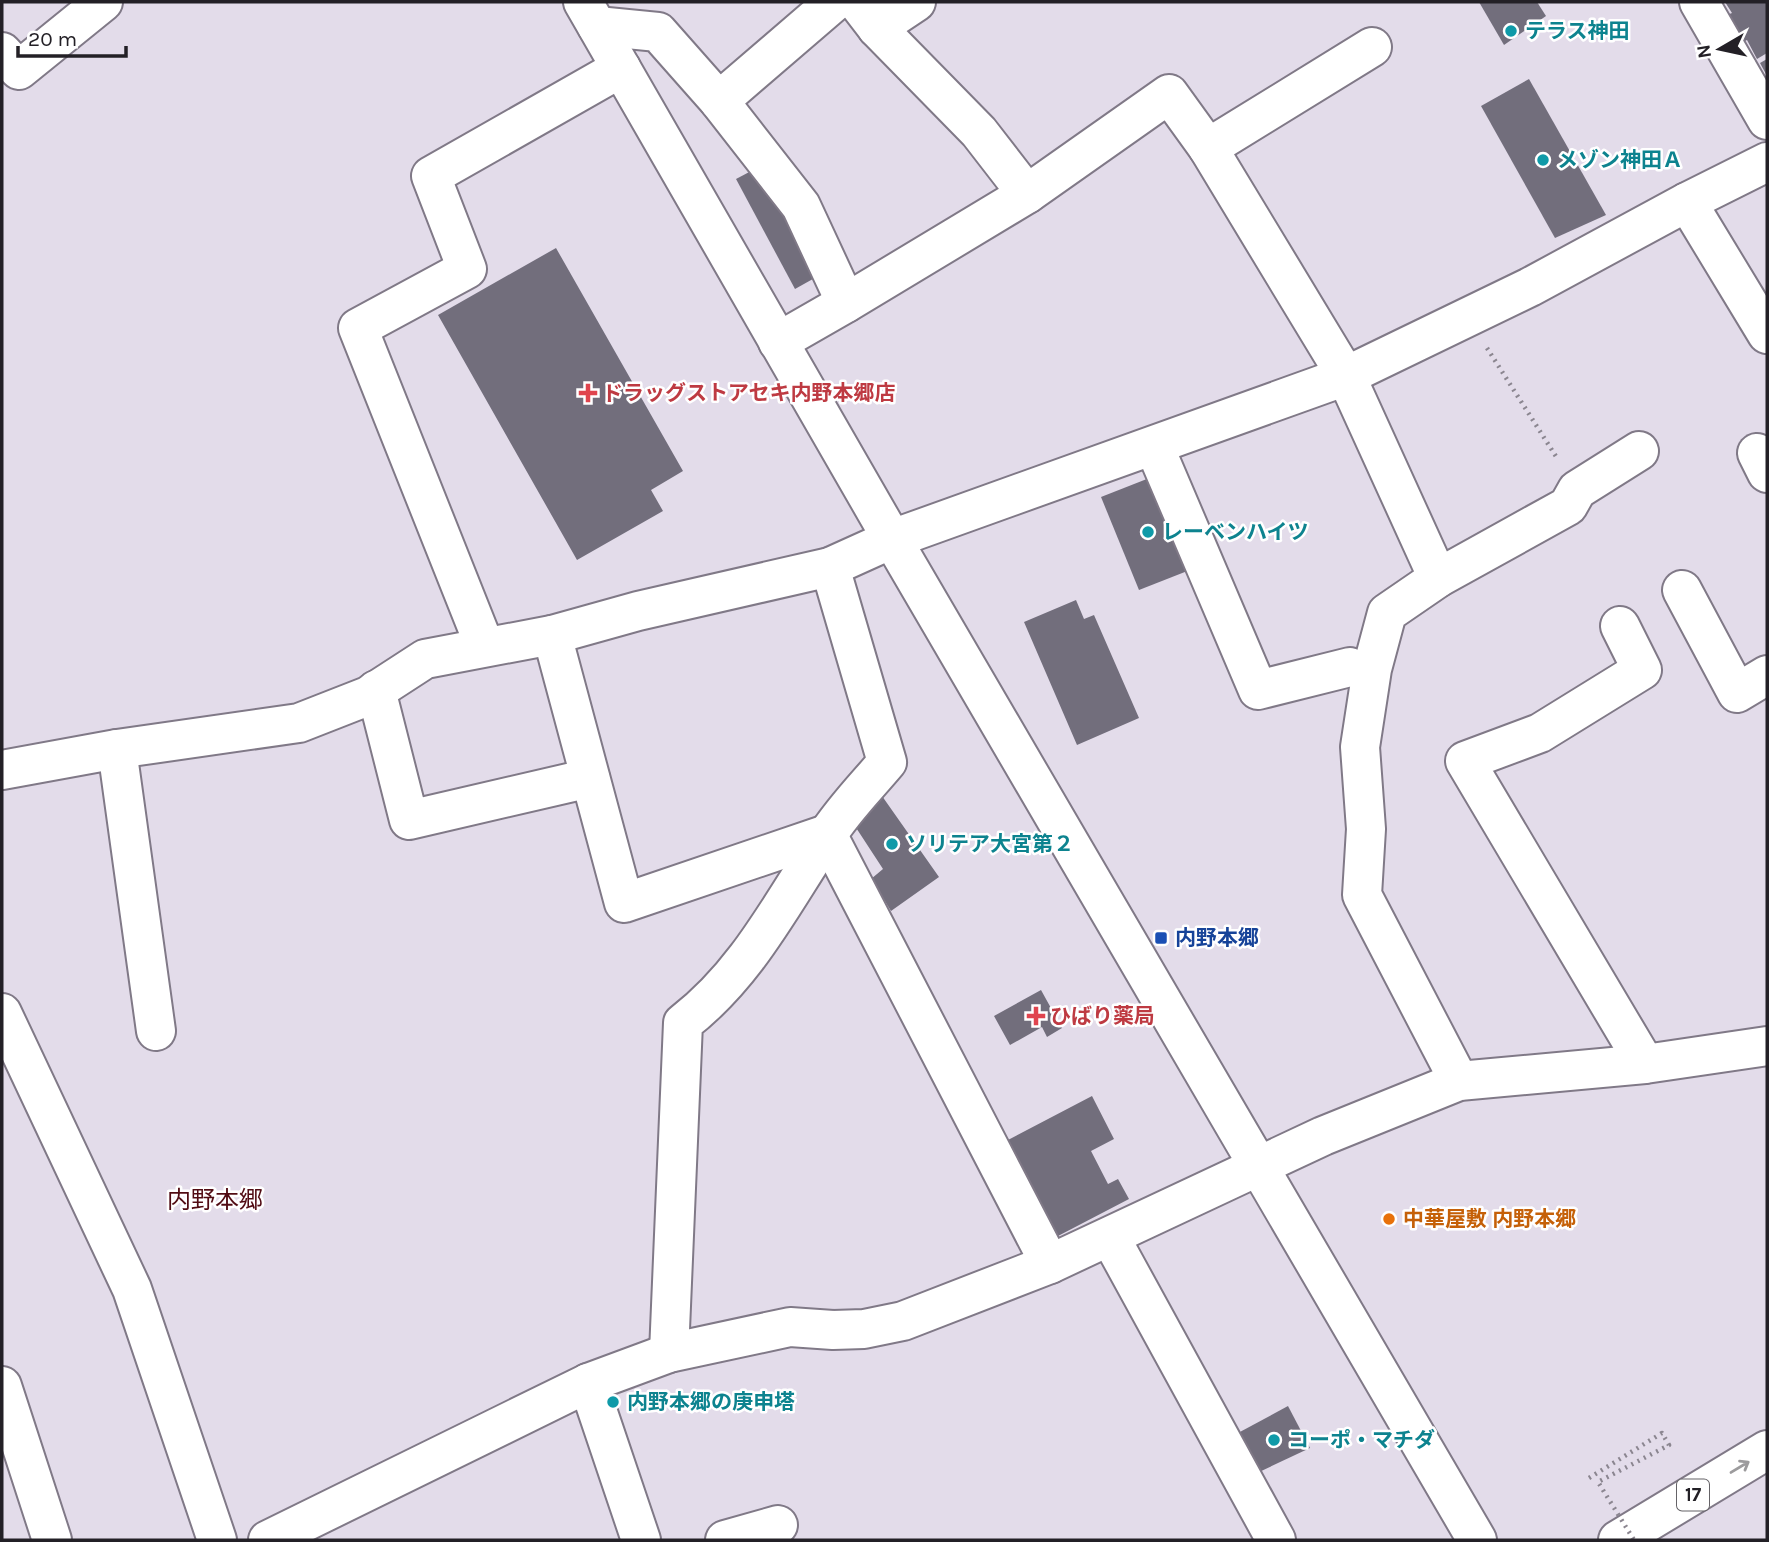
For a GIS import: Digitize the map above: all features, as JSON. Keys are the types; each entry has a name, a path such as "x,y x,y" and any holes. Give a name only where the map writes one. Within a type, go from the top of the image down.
{"main road":[{"path":"2,52 19,69 103,2"},
{"path":"719,101 834,2"},
{"path":"916,2 867,15 979,132 1027,194"},
{"path":"1699,2 1767,120"},
{"path":"590,14 659,33 719,101 801,206 846,303"},
{"path":"590,14 892,540 1477,1540"},
{"path":"1208,148 1372,47"},
{"path":"485,647 358,328 467,269 431,176 621,68"},
{"path":"778,342 1027,194 1169,94 1208,148 1346,376 1438,578"},
{"path":"2,769 117,749 299,723 368,696 425,659 552,635 638,611 830,567 892,540 1346,376 1530,287 1767,162"},
{"path":"1687,202 1767,334"},
{"path":"1154,446 1258,690 1350,667"},
{"path":"1459,1081 1362,895 1366,829 1360,747 1372,669 1387,613 1438,578 1567,506 1577,490 1639,451"},
{"path":"669,1353 683,1023 706,1005 729,981 760,941 827,834 887,762 830,567"},
{"path":"1682,590 1737,693 1767,675"},
{"path":"1620,626 1642,670 1540,733 1465,761 1645,1064"},
{"path":"552,635 624,903 827,834"},
{"path":"376,690 409,821 590,778"},
{"path":"117,749 156,1031"},
{"path":"827,834 1050,1264"},
{"path":"2,1013 132,1289 217,1540"},
{"path":"286,1536 588,1383 669,1353 790,1327 834,1331 864,1329 903,1321 1050,1264 1323,1136 1459,1081 1645,1064 1767,1046"},
{"path":"1110,1237 1276,1540"},
{"path":"588,1383 641,1540"},
{"path":"2,1386 52,1540"},
{"name":"17","path":"1618,1540 1767,1450"},
{"path":"724,1540 778,1525"}],"path":[{"path":"1467,317 1577,490"},
{"path":"1589,1478 1662,1433 1669,1445 1598,1482 1634,1540"}],"building":[{"name":"テラス神田","path":"1479,2 1537,2 1546,16 1504,45"},
{"path":"1725,2 1767,2 1767,53 1757,59 1747,40 1741,43 1727,15 1732,13"},
{"path":"1767,59 1767,76 1760,63"},
{"name":"メゾン神田Ａ","path":"1529,79 1606,215 1555,238 1481,106"},
{"path":"755,169 791,209 820,275 795,289 736,179"},
{"path":"556,248 683,471 651,490 663,511 577,560 438,315"},
{"name":"レーベンハイツ","path":"1157,475 1195,568 1139,590 1101,497"},
{"path":"1076,600 1084,619 1094,615 1139,718 1077,745 1024,622"},
{"name":"ソリテア大宮第２","path":"882,796 939,877 891,911 871,879 883,869 851,820"},
{"path":"1041,990 1062,1028 1047,1037 1042,1027 1010,1045 994,1016"},
{"path":"1092,1096 1114,1139 1091,1151 1108,1184 1118,1179 1129,1199 1058,1236 1008,1140"},
{"name":"コーポ・マチダ","path":"1288,1406 1310,1448 1257,1473 1238,1433"}],"place":[{"name":"テラス神田","path":"1511,31"},
{"name":"メゾン神田Ａ","path":"1543,160"},
{"name":"ドラッグストアセキ内野本郷店","path":"588,393"},
{"name":"レーベンハイツ","path":"1148,532"},
{"name":"ソリテア大宮第２","path":"892,844"},
{"name":"内野本郷","path":"1161,938"},
{"name":"ひばり薬局","path":"1036,1016"},
{"name":"中華屋敷 内野本郷","path":"1389,1219"},
{"name":"内野本郷の庚申塔","path":"613,1402"},
{"name":"コーポ・マチダ","path":"1274,1440"}],"district":[{"name":"内野本郷","path":"215,1200"}]}
